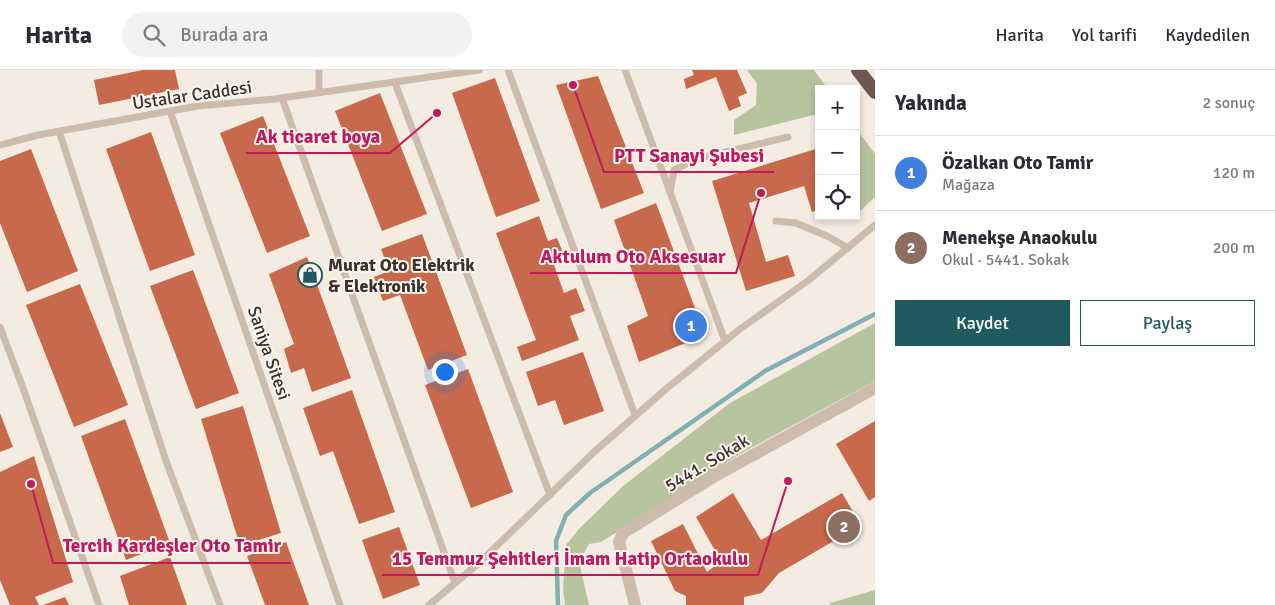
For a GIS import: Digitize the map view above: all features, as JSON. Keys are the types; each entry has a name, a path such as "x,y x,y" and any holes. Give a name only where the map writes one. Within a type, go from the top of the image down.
{"highway":[{"path":"858,70 875,92"}],"street":[{"name":"5441. Sokak","path":"635,605 619,542 623,533 657,514 715,476 875,388"}],"lane":[{"path":"319,70 319,93"},
{"name":"Ustalar Caddesi","path":"0,146 38,134 198,106 282,98 479,70"},
{"path":"508,70 636,415"},
{"path":"625,70 725,341"},
{"path":"396,82 550,495"},
{"path":"282,98 455,583"},
{"name":"Saniya Sitesi","path":"170,111 340,605"},
{"path":"60,131 166,461 220,605"},
{"path":"670,192 674,170 696,159 788,136"},
{"path":"776,221 796,223 827,236 848,248"},
{"path":"429,605 479,563 636,415 725,341 809,280 875,225"},
{"path":"0,326 99,605"}],"green space":[{"path":"747,70 814,70 825,85 815,85 815,115 734,135 734,120 756,105 757,84"},
{"path":"860,133 875,154 875,197 860,211"},
{"path":"875,323 875,381 740,454 601,542 589,544 579,562 589,605 565,605 563,590 566,545 579,529 623,486 730,403"},
{"path":"875,590 875,605 830,605 830,603"}],"building":[{"path":"143,70 175,70 179,89 99,105 94,80"},
{"path":"692,70 737,70 747,93 738,97 741,106 729,111 716,77 686,89 684,79 694,75"},
{"path":"598,76 644,193 601,209 556,85"},
{"path":"495,78 540,201 496,217 452,93"},
{"path":"380,93 427,214 382,231 335,111"},
{"path":"263,116 310,236 267,253 220,133"},
{"path":"151,132 195,255 150,271 106,149"},
{"path":"31,149 78,271 27,292 0,223 0,161"},
{"path":"815,149 815,211 812,212 804,186 749,203 766,262 788,255 795,276 746,291 712,181"},
{"path":"656,203 705,335 639,362 627,326 648,316 614,220"},
{"path":"539,216 548,241 557,238 566,260 554,265 564,293 576,288 585,311 570,316 579,340 522,361 517,347 536,340 496,233"},
{"path":"422,234 467,355 428,370 400,295 383,301 374,277 389,271 381,249"},
{"path":"307,257 351,378 312,392 304,368 291,373 284,349 294,344 269,274"},
{"path":"193,270 239,393 196,409 150,286"},
{"path":"80,284 128,405 74,427 26,305"},
{"path":"583,352 604,411 564,425 555,400 538,406 526,372"},
{"path":"468,369 513,492 471,508 425,385"},
{"path":"352,390 395,512 359,524 333,451 320,456 303,408"},
{"path":"243,406 281,533 240,546 201,419"},
{"path":"0,413 13,447 0,452"},
{"path":"125,419 170,543 126,560 81,436"},
{"path":"875,421 875,497 869,501 836,444"},
{"path":"34,456 73,582 35,597 39,605 10,605 0,580 0,472"},
{"path":"733,493 761,540 842,493 861,525 779,573 762,593 744,597 744,605 686,605 686,596 675,591 651,541 683,524 707,572 721,561 696,517"},
{"path":"399,527 420,585 383,599 362,540"},
{"path":"286,542 309,605 265,605 247,556"},
{"path":"170,557 187,605 129,605 120,576"},
{"path":"65,597 69,605 43,605"}],"waterway":[{"path":"558,605 556,541 566,515 590,493 765,371 875,314"}],"place":[{"name":"PTT Sanayi Şubesi","path":"573,85"},
{"name":"Ak ticaret boya","path":"437,113"},
{"name":"Aktulum Oto Aksesuar","path":"761,193"},
{"name":"Murat Oto Elektrik & Elektronik","path":"310,275"},
{"name":"Özalkan Oto Tamir","path":"691,326"},
{"name":"15 Temmuz Şehitleri İmam Hatip Ortaokulu","path":"788,481"},
{"name":"Tercih Kardeşler Oto Tamir","path":"31,484"},
{"name":"Menekşe Anaokulu","path":"844,527"}]}
